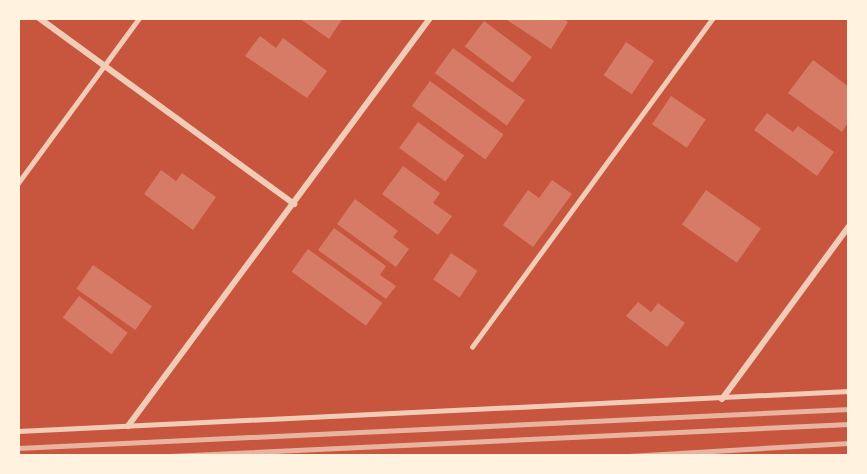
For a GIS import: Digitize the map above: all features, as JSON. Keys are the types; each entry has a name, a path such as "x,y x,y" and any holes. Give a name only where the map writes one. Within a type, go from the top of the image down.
{"street":[{"path":"39,18 294,204"},
{"path":"128,426 430,18"},
{"path":"722,399 849,226"}],"lane":[{"path":"18,183 139,18"},
{"path":"472,347 713,18"},
{"path":"18,431 722,399 849,391"}],"building":[{"path":"299,18 343,18 329,39"},
{"path":"504,18 562,18 568,22 551,49"},
{"path":"484,21 532,57 513,83 465,47"},
{"path":"260,36 276,48 283,38 327,71 307,98 245,56"},
{"path":"626,42 654,61 632,94 604,75"},
{"path":"453,48 525,100 507,125 435,73"},
{"path":"813,60 849,87 849,121 842,132 788,93"},
{"path":"430,81 504,134 485,160 412,106"},
{"path":"671,96 706,119 687,148 652,124"},
{"path":"767,113 793,132 798,126 834,152 817,176 754,130"},
{"path":"418,122 464,156 445,181 399,148"},
{"path":"403,166 440,193 433,203 452,216 438,235 382,194"},
{"path":"161,170 176,181 182,173 216,197 193,230 144,194"},
{"path":"552,180 572,194 533,247 503,225 528,190 539,198"},
{"path":"706,190 761,228 737,263 682,224"},
{"path":"355,199 398,231 393,237 409,249 396,267 337,224"},
{"path":"334,228 386,266 380,275 396,286 386,299 318,250"},
{"path":"308,249 382,303 366,326 292,272"},
{"path":"451,253 478,271 460,297 433,280"},
{"path":"93,265 152,306 135,330 76,289"},
{"path":"79,296 128,333 111,354 63,318"},
{"path":"638,302 651,312 658,303 685,323 667,347 626,316"}],"railway":[{"path":"18,448 849,409"},
{"path":"170,456 849,424"},
{"path":"629,456 849,443"}]}
